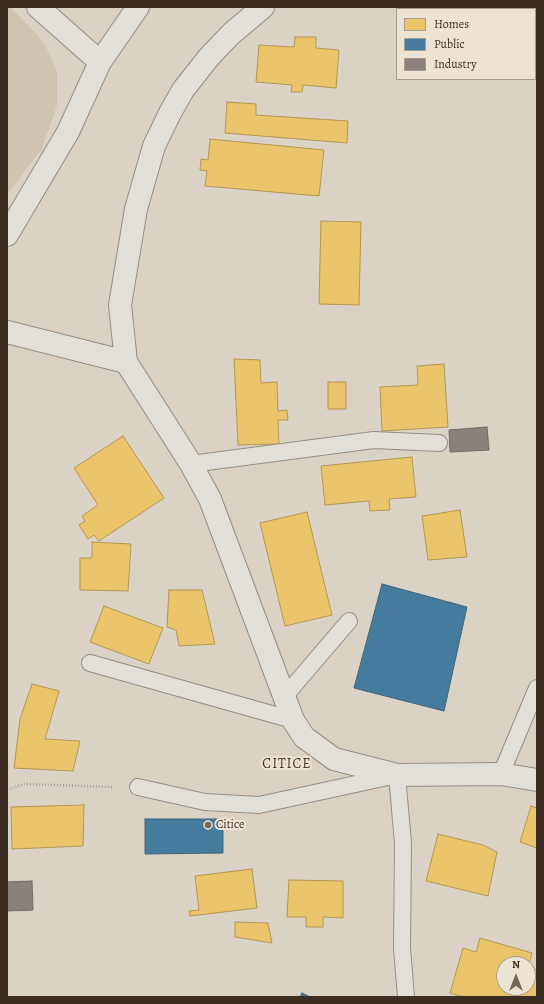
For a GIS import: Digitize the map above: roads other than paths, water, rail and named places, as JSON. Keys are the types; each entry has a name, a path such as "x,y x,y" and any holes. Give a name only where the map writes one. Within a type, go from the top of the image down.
{"street":[{"path":"38,7 100,62"},
{"path":"7,235 68,132 100,62 138,7"},
{"path":"263,7 231,34 205,62 183,90 154,146 136,209 120,305 126,362 192,464 210,499 293,720 304,737 334,759 397,775 501,774 537,780"},
{"path":"7,332 126,362"}],"lane":[{"path":"192,464 374,440 439,443"},
{"path":"284,697 349,621"},
{"path":"90,663 293,720"},
{"path":"501,774 537,688"},
{"path":"138,787 205,802 259,805 397,775 403,844 402,948 406,997"}],"place":[{"name":"Citice","path":"208,825"}],"district":[{"name":"CITICE","path":"287,765"}]}
